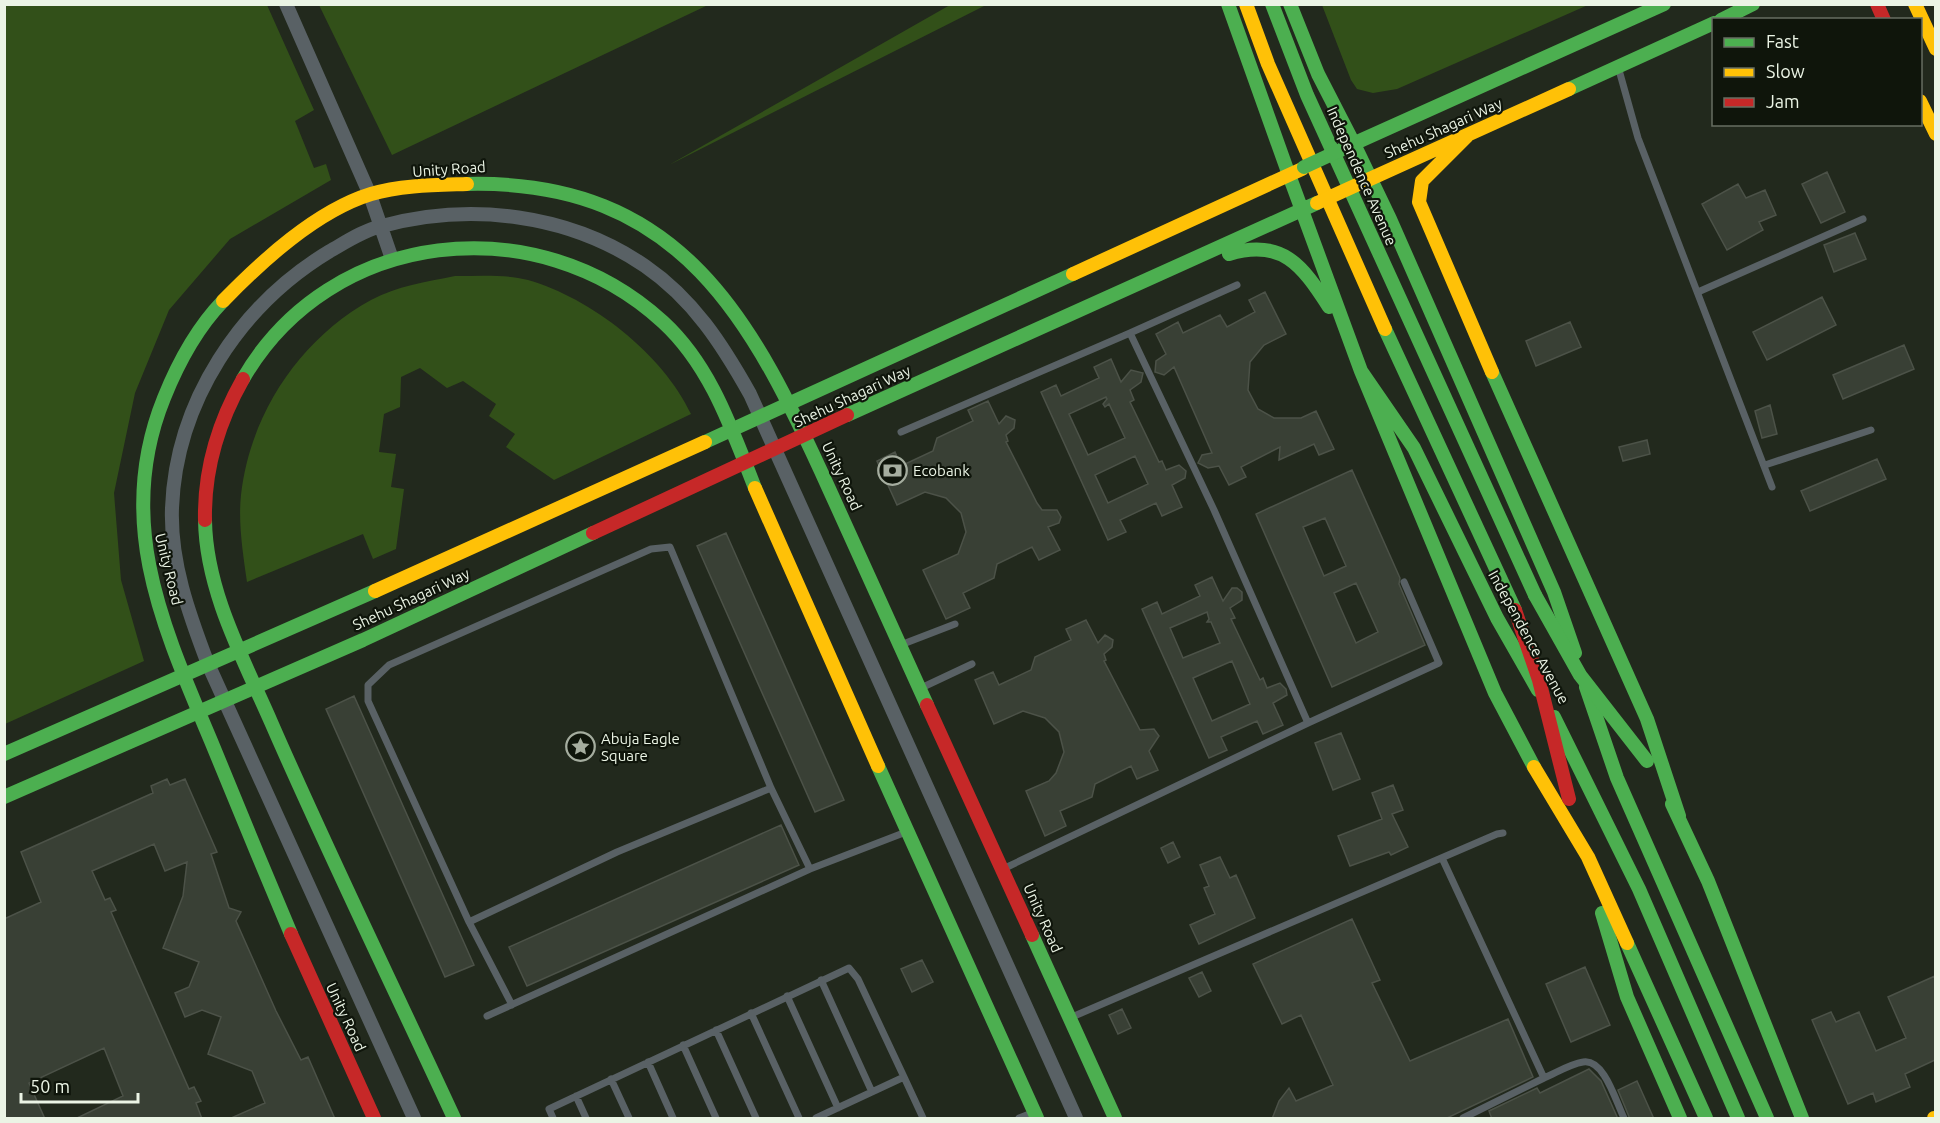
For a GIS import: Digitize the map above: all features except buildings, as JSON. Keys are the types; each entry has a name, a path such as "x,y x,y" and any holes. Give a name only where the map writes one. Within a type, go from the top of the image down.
{"main road":[{"name":"Independence Avenue","path":"1228,4 1361,371 1414,448 1497,618 1553,715 1592,789 1639,889 1738,1119"},
{"name":"Independence Avenue","path":"1246,4 1268,64 1369,295 1532,649 1542,682 1563,801"},
{"name":"Independence Avenue","path":"1272,4 1311,103 1535,595 1580,675 1653,757 1752,988 1802,1119"},
{"name":"Independence Avenue","path":"1290,4 1348,146 1554,592 1617,778 1767,1119"},
{"name":"Shehu Shagari Way","path":"4,754 242,651 732,430 1348,146 1664,4"},
{"path":"1725,18 1753,4"},
{"path":"1877,4 1883,18"},
{"path":"1915,4 1931,26 1935,49"},
{"name":"Shehu Shagari Way","path":"4,797 363,640 806,437 1017,337 1199,258 1712,23"},
{"path":"1922,106 1935,135"},
{"path":"1467,136 1422,181 1419,202 1545,494 1647,719 1653,757"},
{"name":"Unity Road","path":"374,1119 279,908 168,632 144,549 141,506 144,467 152,424 185,349 212,312 248,273 290,238 370,195 467,183 510,183 577,197 646,228 675,248 726,297 752,330 806,437 1115,1119"},
{"path":"454,1119 242,651 214,580 205,537 205,494 214,439 234,394 261,351 291,318 322,292 355,274 392,259 424,252 484,246 516,250 581,269 634,299 664,323 688,349 732,430 906,832 1036,1115"},
{"path":"1199,258 1251,248 1263,248 1285,254 1309,277 1347,337"},
{"path":"1361,371 1495,693 1524,750 1563,801 1707,1119"},
{"path":"1588,857 1624,987 1680,1119"}],"street":[{"path":"286,4 370,195 392,259"},
{"name":"Unity Road","path":"414,1119 208,664 183,591 174,548 172,518 177,467 185,433 198,399 214,365 239,330 270,296 309,263 380,226 448,216 502,214 583,233 645,266 676,291 701,316 722,345 760,417 1076,1119"}],"lane":[{"path":"1618,68 1638,138 1772,487"},
{"path":"1698,292 1863,219"},
{"path":"901,432 1237,285"},
{"path":"1130,333 1214,510 1308,723"},
{"path":"1765,465 1871,430"},
{"path":"512,1005 469,922 368,701 368,685 389,665 651,549 670,547 771,788 810,870"},
{"path":"1003,869 1439,663 1404,582"},
{"path":"901,645 955,624"},
{"path":"921,688 972,664"},
{"path":"469,922 617,852 771,788"},
{"path":"487,1016 810,870 906,832"},
{"path":"1070,1018 1503,833"},
{"path":"1442,858 1544,1078"},
{"path":"553,1119 549,1109 849,968 858,979 923,1119"},
{"path":"821,980 872,1092"},
{"path":"788,996 838,1108"},
{"path":"751,1013 799,1119"},
{"path":"716,1030 756,1119"},
{"path":"683,1045 716,1119"},
{"path":"1463,1119 1544,1078 1582,1062 1591,1061 1600,1066 1624,1119"},
{"path":"648,1062 673,1119"},
{"path":"816,1119 904,1077"},
{"path":"611,1079 629,1119"},
{"path":"576,1096 586,1119"},
{"path":"1019,1119 1036,1115"}],"green space":[{"path":"1322,4 1588,5 1397,89 1373,93 1357,89 1351,80"},
{"path":"4,5 267,5 314,110 295,121 314,168 326,164 331,180 230,239 169,310 135,393 114,493 121,580 144,661 5,724"},
{"path":"319,5 708,5 392,155"},
{"path":"950,5 986,5 669,165"},
{"path":"455,276 510,277 528,280 552,288 600,314 623,331 663,370 691,414 554,480 506,447 515,434 489,416 496,404 463,381 447,388 420,368 401,377 400,407 384,414 379,452 396,454 391,487 404,489 396,549 373,559 363,534 247,582 240,516 246,465 267,408 283,382 301,357 345,316 381,295 401,288"}],"traffic: fast":[{"path":"1228,4 1289,175"},
{"path":"1272,4 1307,95 1535,595"},
{"path":"1290,4 1318,74 1354,144"},
{"path":"1344,148 1664,4"},
{"path":"1725,18 1753,4"},
{"path":"1569,89 1712,24"},
{"path":"1354,144 1390,219 1554,592 1575,653"},
{"path":"1304,167 1343,149"},
{"path":"1289,175 1361,371 1414,448 1497,618 1538,690"},
{"path":"467,184 541,189 604,206 656,234 700,272 738,318 771,371 830,491 927,705"},
{"path":"847,415 1317,203"},
{"path":"243,379 281,328 328,290 381,264 438,250 498,249 556,261 612,285 663,322 680,339 694,358 718,400 755,488"},
{"path":"1229,254 1247,250 1263,250 1289,259 1309,279 1329,307"},
{"path":"705,442 1073,274"},
{"path":"223,301 189,346 164,398 150,443 144,487 144,531 151,573 176,657 291,934"},
{"path":"1385,329 1515,610"},
{"path":"1361,371 1495,693 1534,767"},
{"path":"1492,372 1647,719 1679,816"},
{"path":"205,520 212,573 238,649 315,821 454,1118"},
{"path":"4,797 363,640 593,533"},
{"path":"4,754 375,591"},
{"path":"1535,595 1580,675 1647,761"},
{"path":"1586,687 1617,778 1767,1118"},
{"path":"1554,717 1639,889 1738,1118"},
{"path":"878,766 1037,1118"},
{"path":"1672,804 1708,881 1802,1118"},
{"path":"1602,913 1627,997 1680,1118"},
{"path":"1032,935 1115,1118"},
{"path":"1627,943 1706,1118"}],"traffic: slow":[{"path":"1246,4 1268,64 1385,329"},
{"path":"1915,4 1922,18"},
{"path":"1922,19 1936,49"},
{"path":"1361,183 1569,89"},
{"path":"1922,105 1936,134"},
{"path":"1467,136 1422,181 1419,202 1492,372"},
{"path":"1073,274 1302,169"},
{"path":"1317,203 1361,183"},
{"path":"223,301 291,239 330,212 350,202 394,189 467,184"},
{"path":"375,591 705,442"},
{"path":"755,488 878,766"},
{"path":"1534,767 1588,857 1627,943"}],"traffic: jam":[{"path":"1877,4 1883,18"},
{"path":"205,520 207,483 214,447 226,412 243,379"},
{"path":"593,533 847,415"},
{"path":"1515,610 1539,680 1569,799"},
{"path":"927,705 1032,935"},
{"path":"291,934 374,1118"}],"place":[{"name":"Ecobank","path":"892,470"},
{"name":"Abuja Eagle Square","path":"580,747"}]}
